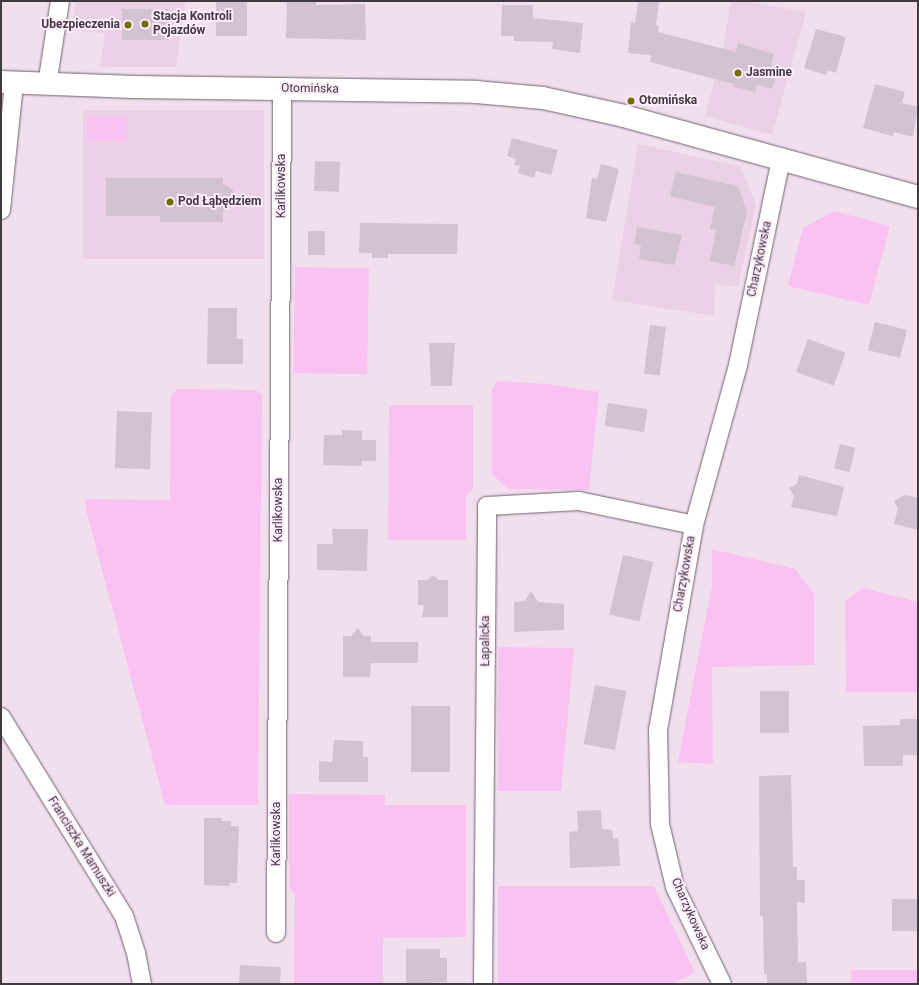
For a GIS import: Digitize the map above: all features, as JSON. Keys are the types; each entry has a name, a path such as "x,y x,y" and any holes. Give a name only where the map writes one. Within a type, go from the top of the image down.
{"street":[{"path":"47,85 60,1"},
{"path":"1,210 8,83"},
{"name":"Otomińska","path":"8,83 47,85 476,92 543,98 624,116 918,197"},
{"name":"Karlikowska","path":"276,933 282,88"},
{"name":"Charzykowska","path":"722,984 675,887 660,824 658,730 694,525 738,365 782,160"},
{"name":"Łapalicka","path":"483,984 487,506 579,501 694,525"},
{"name":"Franciszka Mamuszki","path":"1,717 124,916 136,953 142,984"}],"shaded area":[{"path":"76,1 186,1 176,67 100,67 105,34 71,29"},
{"path":"731,1 747,1 806,12 772,135 705,116 723,48"},
{"path":"83,110 264,110 264,259 83,259"},
{"path":"87,116 127,116 127,141 87,141"},
{"path":"638,144 740,166 756,204 738,287 715,284 714,316 612,300"},
{"path":"834,211 890,226 869,305 788,286 803,228"},
{"path":"295,267 369,268 367,374 293,373"},
{"path":"497,381 547,384 599,392 589,490 508,489 492,474 492,389"},
{"path":"177,389 256,390 262,395 258,805 165,805 86,510 86,499 170,500 171,395"},
{"path":"389,405 473,405 473,489 466,496 466,540 388,540"},
{"path":"712,549 795,569 814,594 814,665 712,667 713,764 678,762 712,585"},
{"path":"863,588 918,602 918,692 846,692 845,601"},
{"path":"498,647 574,648 561,791 498,791"},
{"path":"289,794 385,795 385,805 466,805 466,937 383,938 383,984 294,984 295,895 289,887"},
{"path":"498,886 654,886 695,973 671,984 498,984"},
{"path":"851,970 918,970 918,984 851,984"}],"building":[{"path":"216,1 247,1 247,36 216,36"},
{"path":"287,1 316,1 316,5 365,4 366,40 286,38"},
{"path":"638,1 659,1 656,25 659,26 658,32 736,52 738,43 774,54 771,66 778,68 772,89 757,85 755,92 734,87 734,84 650,62 651,55 628,53 631,22 635,23"},
{"path":"502,5 533,5 533,18 583,23 580,53 552,49 553,42 514,41 514,36 501,36"},
{"name":"Stacja Kontroli Pojazdów","path":"122,9 168,9 168,40 122,40"},
{"path":"816,29 846,37 836,73 828,70 826,75 804,68"},
{"path":"875,84 905,92 902,103 918,107 913,137 894,132 893,136 863,128"},
{"path":"512,138 558,150 551,175 536,171 534,178 518,173 520,166 514,165 516,159 507,156"},
{"path":"315,161 340,162 339,192 314,191"},
{"path":"601,164 619,169 606,222 586,218 592,178 597,179"},
{"path":"676,172 738,186 747,212 734,266 710,261 716,230 710,229 715,207 670,196"},
{"name":"Pod Łąbędziem","path":"106,178 223,178 223,184 232,189 236,198 232,206 223,211 223,222 160,222 160,216 106,216"},
{"path":"360,223 458,224 457,254 388,254 388,258 372,258 372,253 359,253"},
{"path":"637,227 682,235 674,265 639,259 641,245 634,244"},
{"path":"308,231 325,231 325,255 308,255"},
{"path":"208,308 237,308 237,339 243,339 243,364 207,364"},
{"path":"875,322 907,330 900,358 868,350"},
{"path":"650,325 666,327 660,376 644,374"},
{"path":"808,339 846,353 834,386 796,372"},
{"path":"429,343 455,343 452,386 431,386"},
{"path":"608,403 648,409 644,432 604,426"},
{"path":"117,411 152,412 150,469 115,468"},
{"path":"342,430 362,431 362,440 376,440 376,461 362,461 361,466 323,465 324,435 342,435"},
{"path":"840,444 856,448 849,472 834,468"},
{"path":"799,475 844,487 837,516 791,507 794,496 789,488 797,484"},
{"path":"905,495 918,498 918,530 894,524 898,508 894,501"},
{"path":"332,529 368,529 367,571 317,570 317,544 333,544"},
{"path":"623,555 653,562 639,621 609,614"},
{"path":"433,575 439,580 448,580 448,617 422,617 424,605 418,605 418,580 428,580"},
{"path":"531,591 538,602 564,604 564,630 514,632 514,602 525,601"},
{"path":"358,628 364,636 371,636 371,642 418,642 418,663 371,663 370,677 343,677 343,636 351,636"},
{"path":"595,685 626,691 615,750 584,744"},
{"path":"760,691 789,691 789,733 760,733"},
{"path":"411,706 450,706 450,772 411,772"},
{"path":"900,719 918,719 918,755 903,755 903,766 864,766 863,726 900,725"},
{"path":"334,740 363,741 363,757 368,757 368,782 319,782 319,761 332,762"},
{"path":"791,775 793,867 797,867 797,880 805,880 805,903 797,902 798,962 806,962 807,984 767,984 767,974 764,974 763,916 760,916 759,776"},
{"path":"601,810 602,829 612,830 613,839 618,838 620,866 570,868 569,832 578,831 577,811"},
{"path":"204,818 222,818 221,821 231,821 231,826 239,826 237,883 229,883 230,886 204,885"},
{"path":"892,899 918,899 918,931 892,931"},
{"path":"406,949 440,949 440,958 447,958 447,982 406,984"},
{"path":"240,965 281,967 280,984 239,984"}],"place":[{"name":"Stacja Kontroli Pojazdów","path":"145,24"},
{"name":"Ubezpieczenia","path":"128,25"},
{"name":"Jasmine","path":"738,73"},
{"name":"Otomińska","path":"631,101"},
{"name":"Pod Łąbędziem","path":"170,202"}]}
